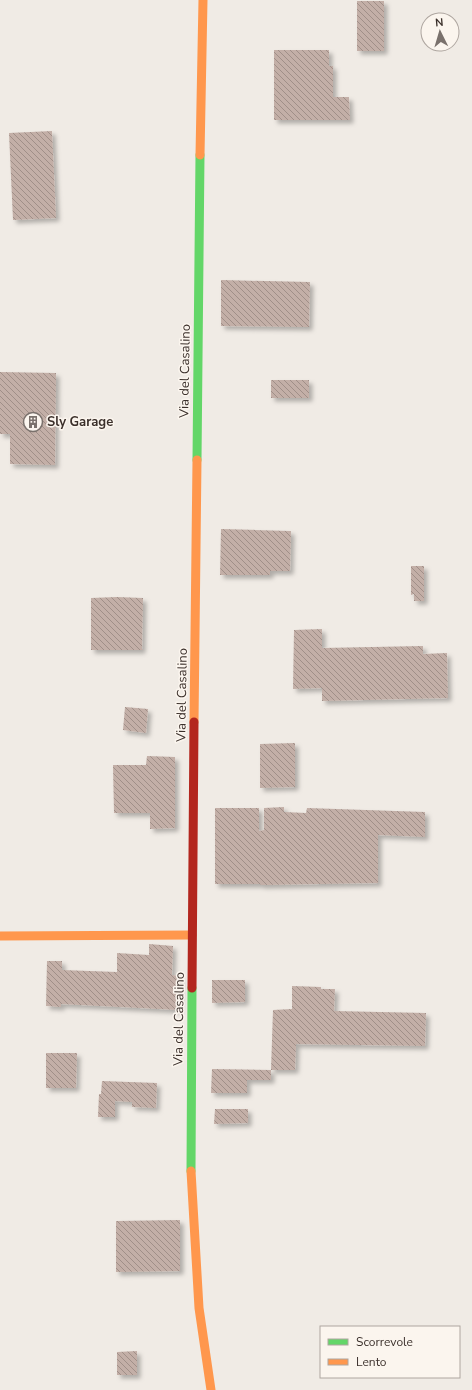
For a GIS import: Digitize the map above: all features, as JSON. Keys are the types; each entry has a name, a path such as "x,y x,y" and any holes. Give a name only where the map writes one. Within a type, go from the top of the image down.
{"street":[{"name":"Via del Casalino","path":"203,0 190,1162 199,1308 211,1390"},
{"path":"0,936 192,934"}],"building":[{"path":"357,1 384,1 384,51 357,51"},
{"path":"274,50 329,50 329,66 333,66 333,97 349,97 350,120 274,120"},
{"path":"52,131 56,218 13,220 9,133"},
{"path":"221,280 310,282 309,327 221,326"},
{"name":"Sly Garage","path":"0,372 56,373 55,465 10,464 10,434 0,434"},
{"path":"271,380 309,380 309,398 271,398"},
{"path":"221,529 291,531 290,571 270,571 270,575 220,575"},
{"path":"411,566 424,566 424,601 414,601 414,594 411,595"},
{"path":"91,598 143,598 142,650 91,650"},
{"path":"322,629 322,648 423,646 423,654 447,653 448,698 322,701 322,688 293,689 294,630"},
{"path":"125,707 148,709 146,733 123,730"},
{"path":"295,743 295,787 260,788 260,744"},
{"path":"147,756 175,757 175,828 150,829 150,813 114,813 113,765 146,765"},
{"path":"284,807 284,812 306,813 307,808 425,812 425,837 378,835 378,883 261,885 215,884 215,808 259,808 259,831 264,830 264,808"},
{"path":"149,944 173,946 172,975 180,976 179,1010 61,1004 61,1007 46,1006 47,961 62,961 62,970 117,972 117,953 149,955"},
{"path":"212,980 245,980 245,1002 212,1003"},
{"path":"292,986 335,989 334,1011 426,1013 425,1046 296,1044 295,1070 271,1070 273,1010 292,1009"},
{"path":"46,1053 77,1053 76,1088 46,1088"},
{"path":"212,1069 271,1070 271,1080 247,1080 247,1093 211,1093"},
{"path":"102,1081 157,1083 156,1108 132,1107 132,1102 115,1101 115,1117 98,1117 99,1094 101,1094"},
{"path":"215,1109 248,1109 248,1123 214,1124"},
{"path":"180,1220 180,1271 116,1272 116,1221"},
{"path":"137,1351 137,1375 117,1375 117,1352"}],"traffic: fast":[{"path":"197,460 200,155"},
{"path":"191,1171 192,988"}],"traffic: slow":[{"path":"200,155 203,0"},
{"path":"194,722 197,460"},
{"path":"0,936 192,935"},
{"path":"191,1171 199,1308 211,1390"}],"traffic: jam":[{"path":"192,988 194,722"}],"place":[{"name":"Sly Garage","path":"33,422"}]}
